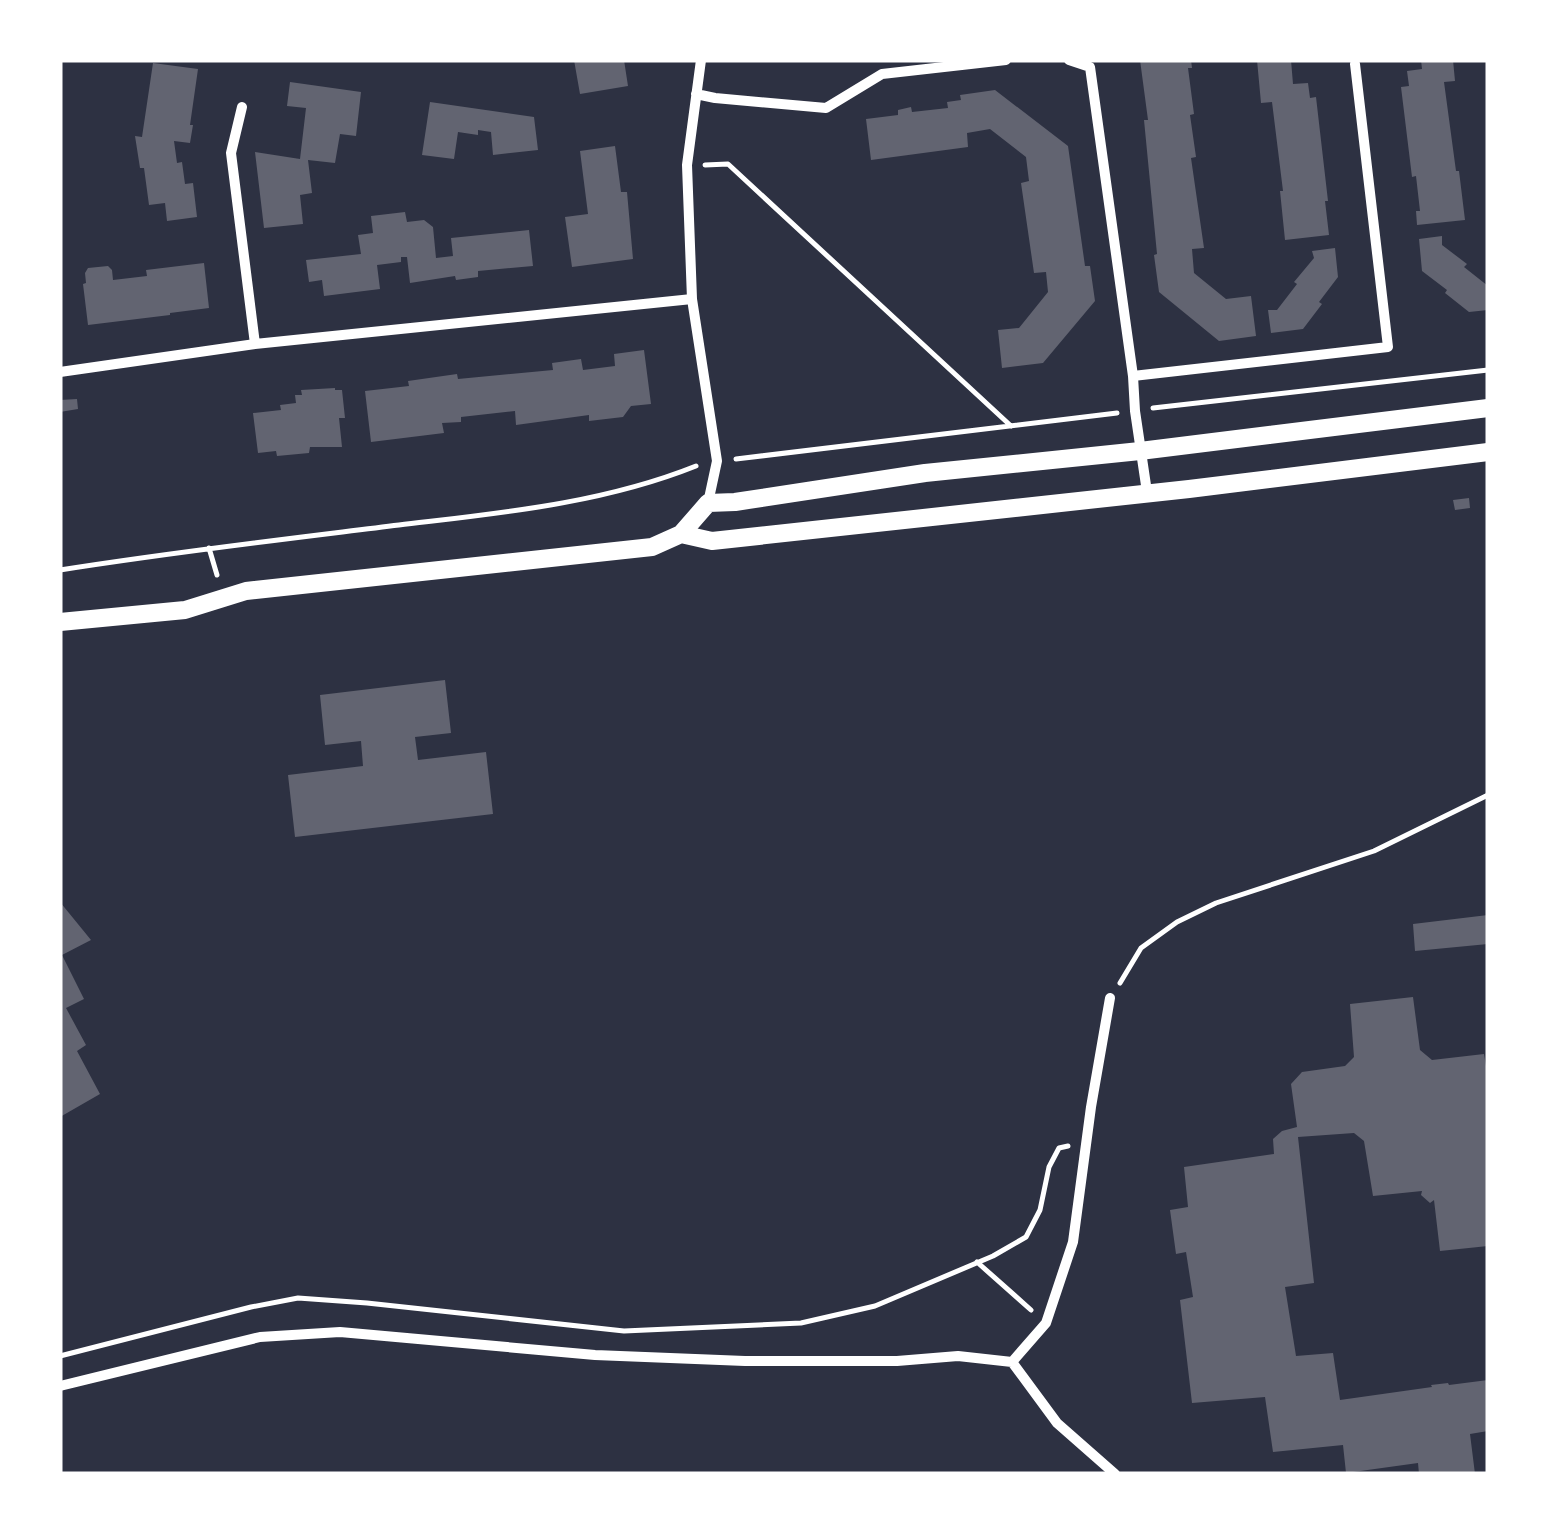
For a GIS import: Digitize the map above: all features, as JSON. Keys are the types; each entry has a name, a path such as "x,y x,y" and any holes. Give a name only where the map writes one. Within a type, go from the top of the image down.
{"street":[{"path":"60,622 185,610 246,591 652,547 680,534 708,503 717,461 692,299 688,166 701,60"},
{"path":"696,94 826,108 882,74 1006,60"},
{"path":"1069,60 1090,67 1147,492"},
{"path":"1133,376 1388,347 1355,64"},
{"path":"242,107 230,153 256,344"},
{"path":"60,372 256,344 692,299"},
{"path":"708,503 1488,408"},
{"path":"680,534 712,541 1488,452"},
{"path":"1012,1362 1046,1323 1073,1242 1110,998"},
{"path":"60,1386 260,1337 340,1332 595,1355 745,1361 897,1361 958,1356 1012,1362 1057,1423 1115,1474"}],"path":[{"path":"688,166 728,164 1011,426"},
{"path":"60,570 155,554 582,501 717,461 1488,370"},
{"path":"1110,998 1141,948 1177,922 1216,903 1374,851 1488,795"},
{"path":"60,1356 298,1298 624,1331 801,1323 874,1306 977,1262 1026,1236 1040,1210 1049,1167 1059,1148 1086,1146"},
{"path":"977,1262 1046,1323"}],"building":[{"path":"574,60 624,60 628,86 580,94"},
{"path":"1140,60 1191,60 1192,68 1188,68 1194,114 1190,115 1196,157 1191,158 1204,248 1192,249 1194,273 1226,299 1251,296 1256,336 1219,341 1159,292 1144,120 1148,120"},
{"path":"1257,60 1291,60 1293,84 1308,83 1310,98 1316,97 1329,235 1285,240 1272,102 1261,103"},
{"path":"1421,60 1453,60 1455,81 1444,82 1465,220 1417,225 1416,211 1420,211 1416,176 1412,177 1401,87 1409,86 1407,71 1422,69"},
{"path":"153,63 198,69 190,143 174,141 185,184 193,183 197,217 167,221 165,203 149,205 135,136 142,137"},
{"path":"290,82 361,92 356,136 340,134 335,163 308,160 312,193 300,195 303,224 264,228 255,152 300,159 306,108 287,106"},
{"path":"995,90 1068,146 1085,266 1090,266 1095,301 1043,363 1002,368 998,330 1019,328 1048,292 1046,272 1034,273 1021,183 1029,181 1026,157 990,129 967,133 968,147 871,160 866,119 898,115 898,110 911,107 912,112 948,108 947,102 961,100 960,95"},
{"path":"430,102 534,117 538,150 493,155 491,132 478,130 478,135 458,132 454,159 422,155"},
{"path":"615,146 621,192 627,192 633,259 572,267 565,217 588,214 580,151"},
{"path":"405,212 407,222 424,220 433,227 436,258 453,256 451,238 529,230 533,266 478,271 478,277 456,280 455,276 410,283 407,257 401,257 401,262 377,265 380,289 324,296 322,280 309,282 306,260 361,254 358,235 373,233 371,216"},
{"path":"1442,236 1442,245 1488,286 1488,310 1469,312 1422,271 1419,239"},
{"path":"1335,248 1338,277 1319,302 1322,304 1303,329 1271,333 1268,310 1277,310 1297,284 1294,282 1314,258 1312,251"},
{"path":"204,263 209,308 88,325 83,284 88,268 108,266 113,280 147,276 146,270"},
{"path":"644,350 651,404 631,406 623,417 589,421 589,415 516,425 515,411 461,417 461,422 442,423 444,433 371,442 365,391 409,386 408,381 457,374 458,379 553,370 552,363 581,359 583,370 615,366 614,354"},
{"path":"301,390 342,390 342,447 310,447 309,453 277,456 276,451 258,453 253,413 281,410 280,405 296,403 295,395 302,395"},
{"path":"77,399 78,409 60,412 60,400"},
{"path":"1469,498 1470,508 1455,510 1453,500"},
{"path":"445,680 451,733 415,737 418,760 486,752 493,814 295,837 288,775 363,766 361,741 325,745 320,695"},
{"path":"60,902 91,940 62,955 84,999 66,1008 86,1045 77,1051 100,1094 60,1117"},
{"path":"1488,915 1488,944 1415,951 1413,924"},
{"path":"1413,997 1420,1050 1432,1060 1484,1054 1488,1078 1488,1246 1440,1251 1434,1200 1430,1203 1421,1195 1422,1191 1373,1196 1364,1141 1354,1133 1298,1137 1314,1283 1285,1287 1296,1356 1333,1353 1340,1400 1488,1380 1488,1431 1470,1434 1475,1474 1419,1474 1418,1463 1346,1473 1343,1445 1273,1452 1265,1397 1192,1403 1180,1300 1193,1297 1186,1252 1176,1254 1170,1210 1188,1207 1184,1167 1274,1154 1273,1139 1282,1131 1297,1127 1291,1084 1302,1072 1345,1066 1354,1057 1350,1004"}]}
